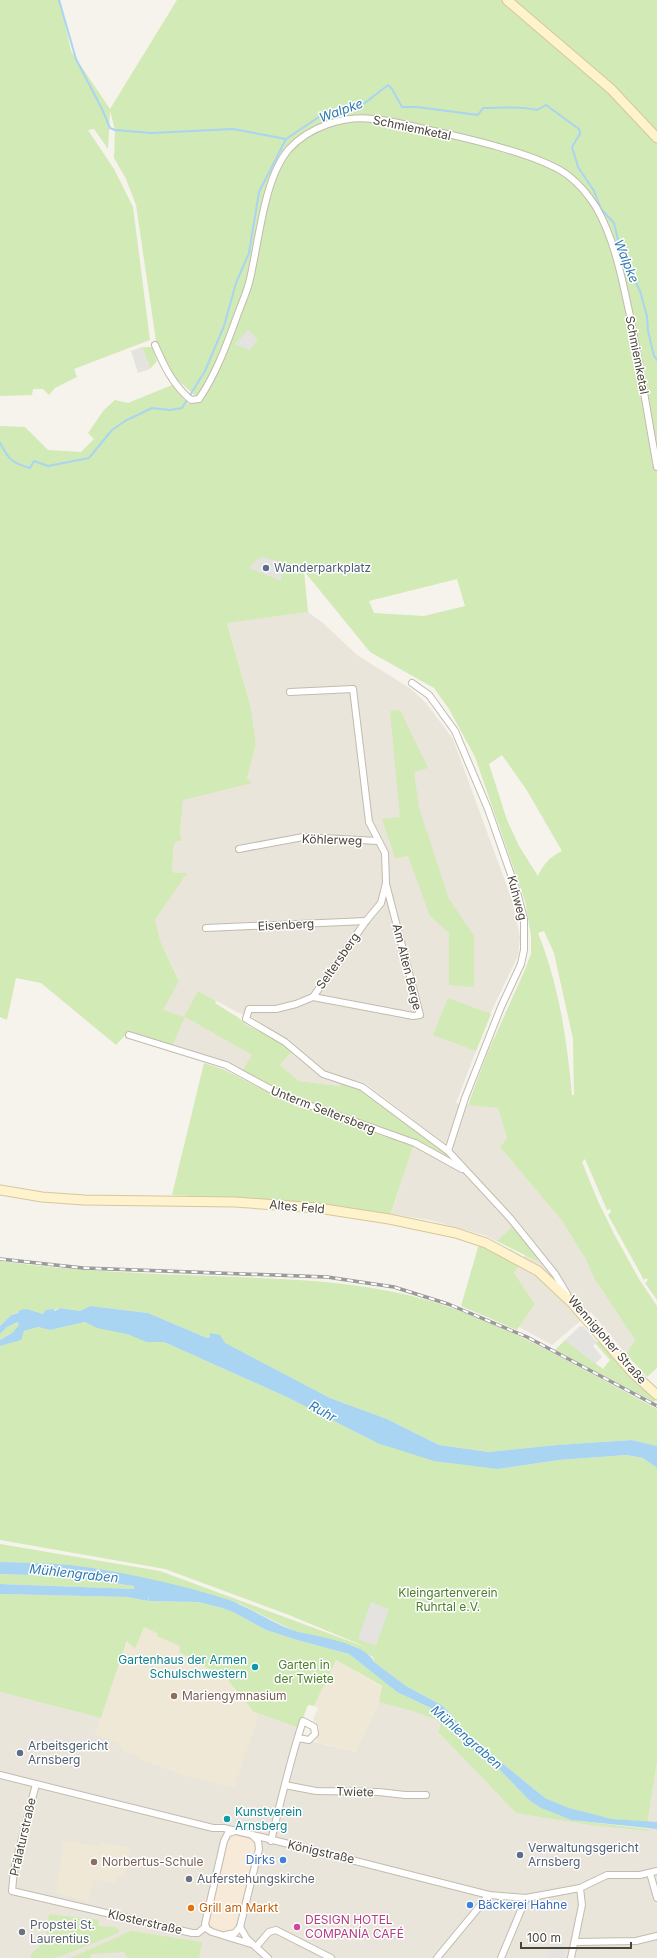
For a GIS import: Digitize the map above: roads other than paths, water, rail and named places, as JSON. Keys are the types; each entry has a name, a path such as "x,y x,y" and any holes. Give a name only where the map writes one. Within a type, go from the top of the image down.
{"main road":[{"path":"507,0 611,88 657,138"},
{"name":"Altes Feld","path":"0,1190 42,1197 84,1200 235,1202 326,1210 389,1219 456,1233 486,1243 538,1272 572,1303"},
{"name":"Wennigloher Straße","path":"572,1303 632,1372 657,1395"}],"street":[{"name":"Schmiemketal","path":"155,345 165,369 183,393 191,400 199,399 204,392 228,339 249,284 268,193 279,164 297,142 313,130 330,124 354,119 372,118 430,130 531,158 555,168 569,176 584,191 596,207 618,265 636,344 657,467"},
{"name":"Kuhweg","path":"412,683 429,694 455,731 488,809 517,892 524,919 524,950 521,964 501,1007 470,1084 448,1151"},
{"name":"Seltersberg","path":"290,692 353,689 369,822 378,841 386,853 386,883 381,903 366,921 313,997 276,1009 249,1009 246,1019 285,1042 323,1074 362,1087 448,1151"},
{"name":"Köhlerweg","path":"239,849 303,837 378,841"},
{"name":"Am Alten Berge","path":"313,997 413,1016 420,1015 386,883"},
{"name":"Eisenberg","path":"206,928 366,921"},
{"name":"Unterm Seltersberg","path":"129,1036 226,1065 283,1096 423,1146 471,1174"},
{"name":"Wennigloher Straße","path":"448,1151 471,1174 510,1218 546,1263 572,1303"},
{"path":"538,1272 546,1263"},
{"path":"224,1936 235,1933 240,1927 259,1849 262,1844 270,1840 298,1738"},
{"name":"Königstraße","path":"0,1775 213,1828 224,1828 356,1860 489,1895 526,1898 580,1888 607,1875 640,1875 657,1871"},
{"name":"Prälaturstraße","path":"12,1891 14,1870 36,1784"},
{"name":"Twiete","path":"285,1784 316,1791 380,1792 405,1795 426,1795"},
{"path":"213,1828 221,1832 224,1841"},
{"path":"235,1831 228,1833 224,1841 205,1918 205,1927 209,1931 254,1946"},
{"path":"250,1834 258,1841 259,1849"},
{"path":"650,1872 657,1898"},
{"path":"571,1958 582,1905 580,1888"},
{"name":"Klosterstraße","path":"12,1891 192,1933 198,1932 205,1927"},
{"path":"437,1958 489,1895"},
{"path":"501,1958 526,1898"},
{"path":"240,1927 244,1936 268,1958"},
{"path":"254,1946 268,1932 276,1930 331,1958"},
{"path":"574,1942 636,1941 657,1936"}],"water":[{"name":"Ruhr","path":"90,1306 148,1313 207,1338 210,1337 210,1333 220,1335 225,1343 330,1398 387,1419 439,1445 489,1452 557,1445 632,1440 657,1446 657,1468 643,1458 626,1455 559,1460 498,1469 434,1461 377,1443 289,1398 164,1342 147,1342 127,1334 97,1328 85,1322 50,1330 38,1327 24,1331 21,1340 0,1346 0,1340 12,1333 19,1325 18,1322 7,1327 0,1334 0,1326 11,1315 18,1313 20,1310 27,1309 43,1314 46,1310 53,1309 55,1311 60,1308 80,1311"},
{"name":"Mühlengraben","path":"0,1562 70,1565 128,1574 169,1583 235,1602 286,1628 351,1645 369,1655 374,1662 406,1686 443,1706 469,1736 545,1798 569,1808 612,1819 657,1822 657,1829 571,1820 541,1808 529,1800 498,1768 475,1752 435,1710 397,1692 349,1654 266,1630 233,1612 198,1602 149,1601 149,1596 148,1601 127,1597 0,1594 0,1584 134,1589 134,1586 62,1576 0,1574"}],"waterway":[{"path":"59,0 76,59 102,109 110,128 115,130 152,133 233,129 286,139"},
{"name":"Walpke","path":"0,443 9,457 19,464 30,468 34,461 48,466 89,458 112,430 125,421 152,408 170,410 182,408 205,371 224,326 236,283 249,253 259,192 286,139 322,115 361,106 388,85 392,89 402,107 417,107 478,115 483,108 517,108 537,110 546,105 579,129 580,134 572,147 578,167 594,191 601,209 614,223 620,249 640,291 647,316 648,331 654,356 657,360"}],"railway":[{"path":"0,1259 83,1268 327,1277 394,1287 448,1304 527,1337 657,1406"}],"place":[{"name":"Wanderparkplatz","path":"266,568"},
{"name":"Gartenhaus der Armen Schulschwestern","path":"255,1667"},
{"name":"Mariengymnasium","path":"174,1696"},
{"name":"Arbeitsgericht Arnsberg","path":"20,1753"},
{"name":"Kunstverein Arnsberg","path":"227,1819"},
{"name":"Verwaltungsgericht Arnsberg","path":"520,1855"},
{"name":"Dirks","path":"283,1860"},
{"name":"Norbertus-Schule","path":"94,1862"},
{"name":"Auferstehungskirche","path":"189,1879"},
{"name":"Bäckerei Hahne","path":"470,1905"},
{"name":"Grill am Markt","path":"191,1908"},
{"name":"DESIGN HOTEL COMPANÍA CAFÉ","path":"297,1927"},
{"name":"Propstei St. Laurentius","path":"22,1932"}],"park label":[{"name":"Kleingartenverein Ruhrtal e.V.","path":"448,1600"},
{"name":"Garten in der Twiete","path":"304,1672"}]}
